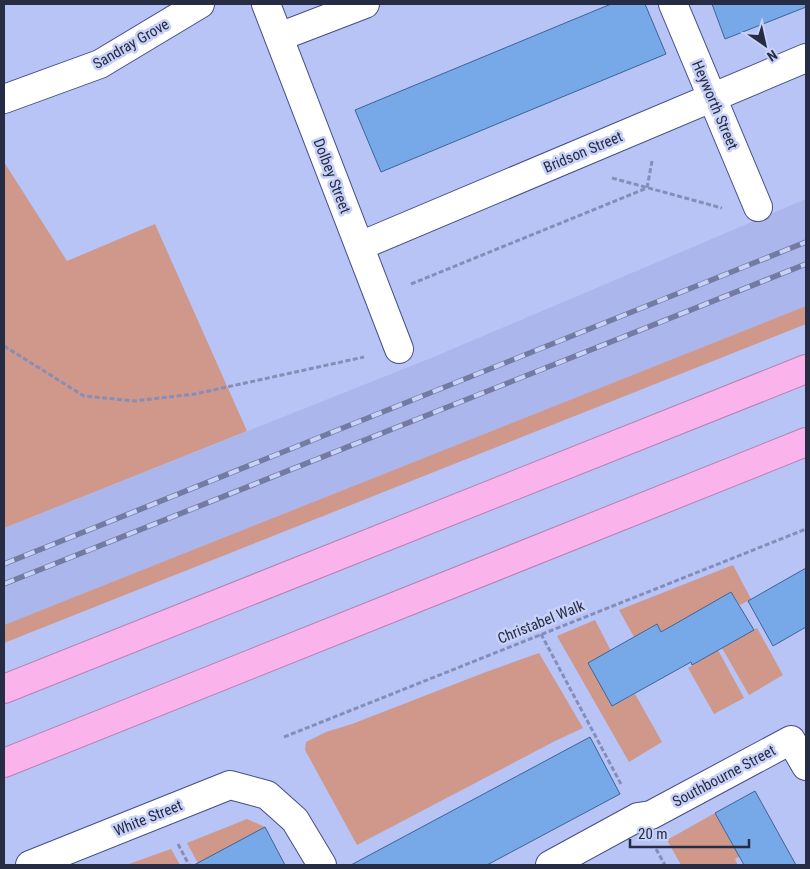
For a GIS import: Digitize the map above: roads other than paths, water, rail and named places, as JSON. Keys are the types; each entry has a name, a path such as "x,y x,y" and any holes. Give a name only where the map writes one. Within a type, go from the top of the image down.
{"highway":[{"path":"4,689 806,369"},
{"path":"4,763 806,442"}],"street":[{"name":"Sandray Grove","path":"4,99 100,64 200,4"},
{"name":"Dolbey Street","path":"266,4 399,349"},
{"path":"278,37 365,4"},
{"name":"Heyworth Street","path":"673,4 758,207"},
{"name":"Bridson Street","path":"360,246 806,58"},
{"name":"Southbourne Street","path":"550,865 638,817 651,815 791,740 803,754"},
{"name":"White Street","path":"45,863 230,785 268,795 295,820 322,865"}],"railway":[{"path":"4,564 806,242"},
{"path":"4,584 806,264"}]}
